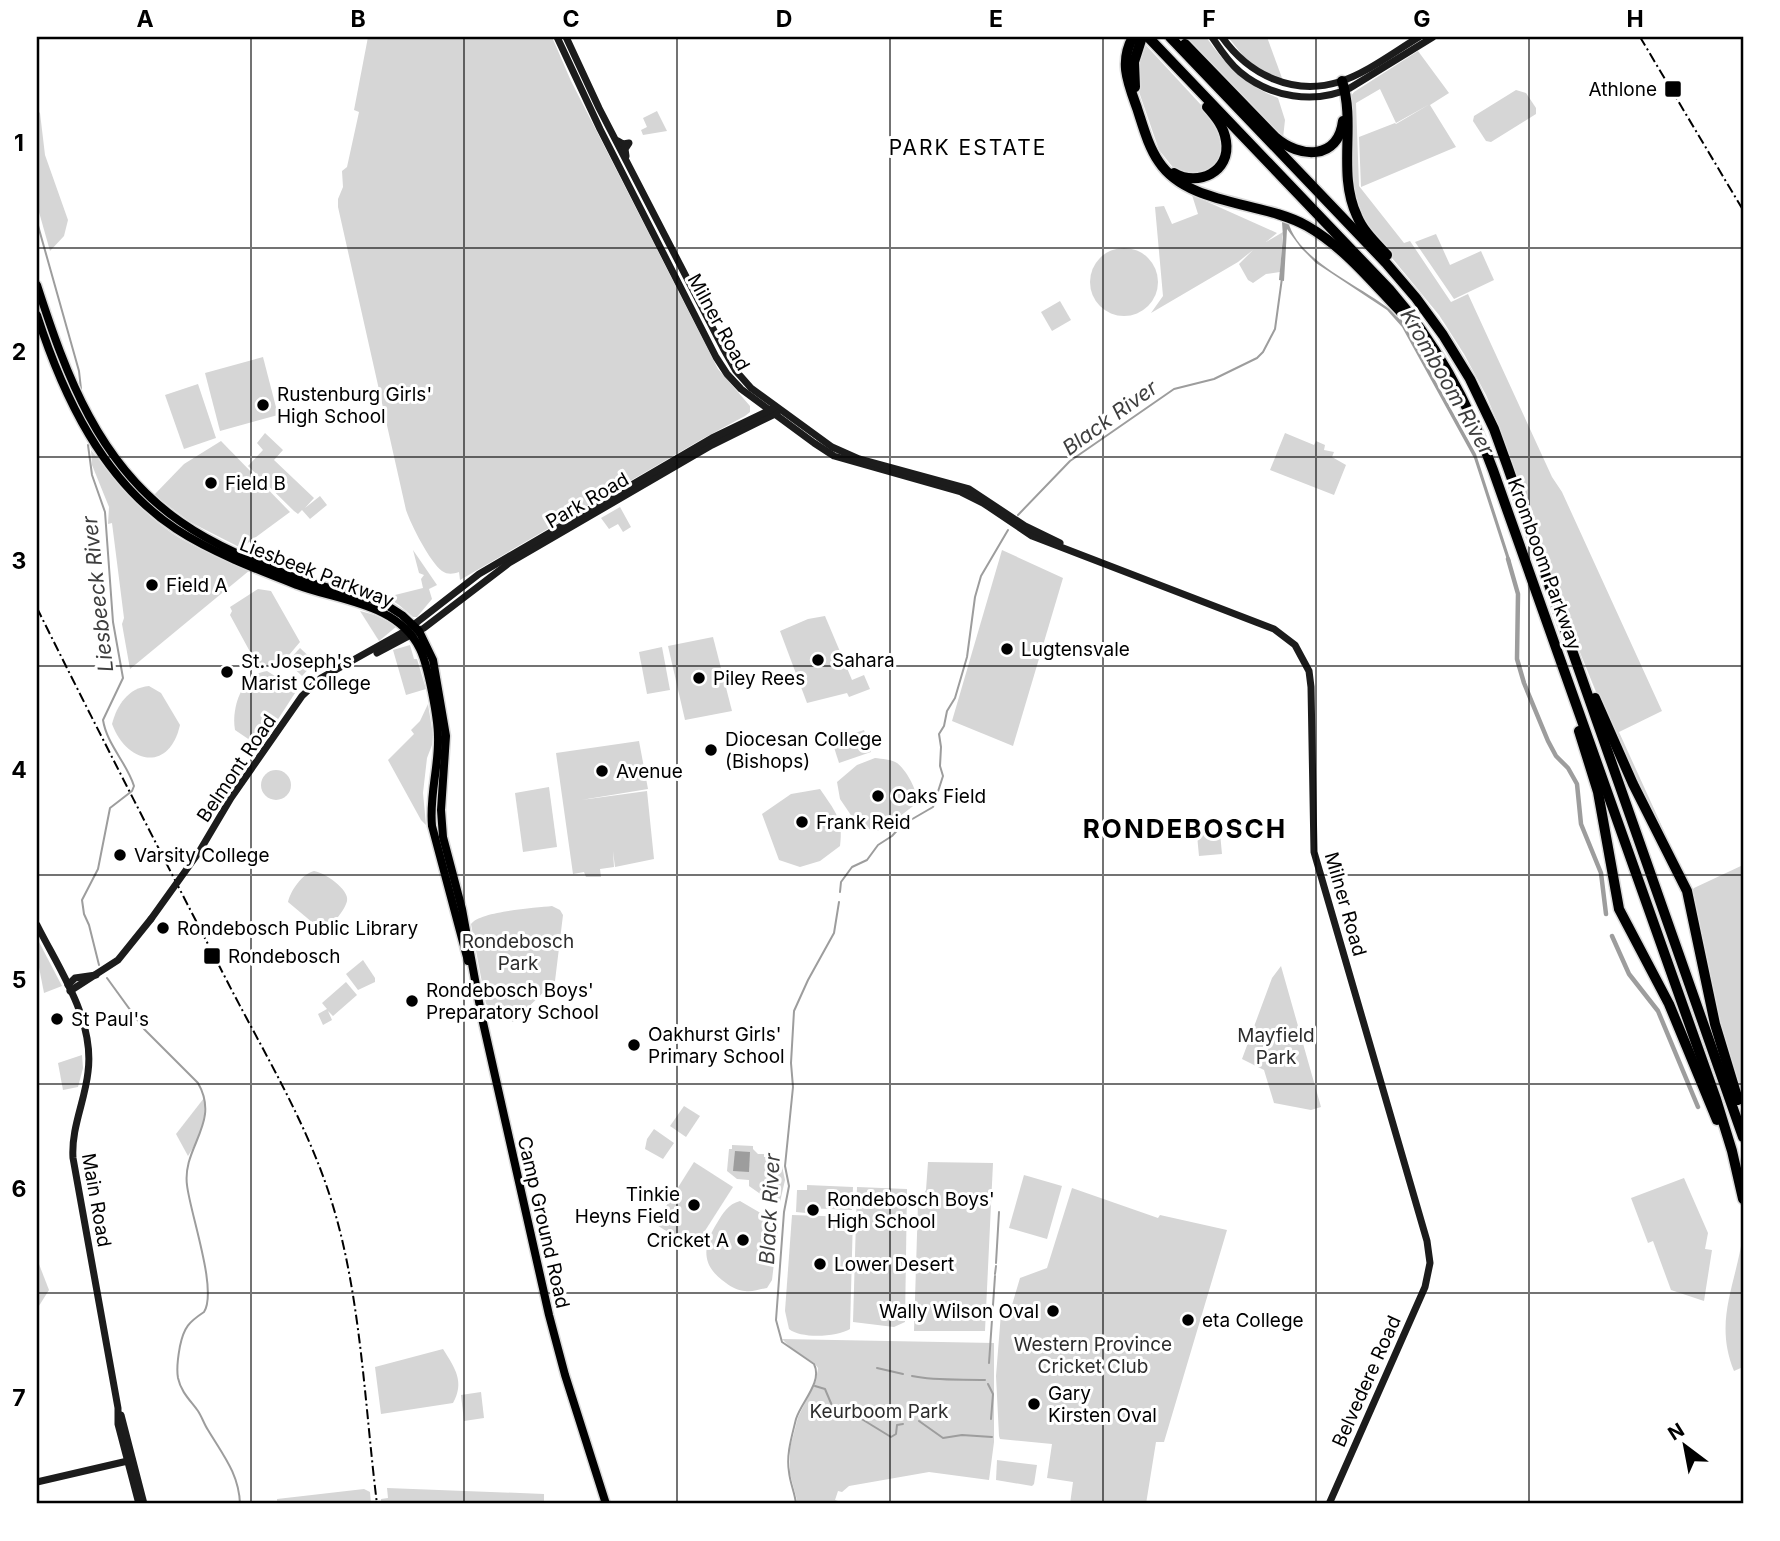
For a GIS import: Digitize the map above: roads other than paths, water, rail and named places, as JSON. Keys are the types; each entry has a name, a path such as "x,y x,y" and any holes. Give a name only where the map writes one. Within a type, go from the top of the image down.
{"highway":[{"path":"1133,37 1126,54 1126,77 1153,153 1164,169 1176,181 1194,191 1292,219 1324,237 1410,322 1451,376"},
{"name":"Kromboom Parkway","path":"1170,37 1402,281 1443,335 1470,379 1494,429 1743,1137"},
{"path":"1177,37 1275,137 1298,152 1319,152 1337,137 1343,115 1342,86"},
{"path":"1148,40 1216,116 1225,133 1227,146 1224,160 1216,171 1204,178 1180,176 1164,163 1157,150 1134,81 1135,57 1148,40"},
{"name":"Kromboom Parkway","path":"1148,40 1390,290 1419,326 1451,376 1480,436 1550,631 1716,1100 1743,1199"},
{"path":"1342,86 1349,185 1356,215 1434,313 1458,350 1470,379"},
{"path":"1552,594 1624,764 1687,891 1715,1024 1743,1116"},
{"path":"1550,631 1549,639 1598,792 1619,909 1669,1004 1735,1162"}],"main road":[{"name":"Milner Road","path":"557,37 600,129 721,364 741,389 838,450 969,489 1025,526 1082,555 1274,629 1290,640 1303,658 1311,687 1314,852 1427,1241 1430,1270"},
{"name":"Milner Road","path":"566,37 620,149 733,366 751,388 775,410"},
{"path":"1212,37 1239,71 1266,88 1287,95 1307,97 1342,86 1433,37"},
{"path":"1222,37 1244,63 1269,78 1309,87 1342,86 1419,37"},
{"path":"600,129 615,148 620,149 619,156 625,178"},
{"path":"615,139 623,145 629,144 625,149 626,160"},
{"name":"Liesbeek Parkway","path":"37,285 65,368 84,410 112,454 142,490 172,516 211,540 307,582 379,602 398,612 413,630"},
{"name":"Liesbeek Parkway","path":"37,315 59,377 93,441 113,470 148,508 178,531 199,542 295,584 381,611 413,630"},
{"path":"65,368 77,376"},
{"path":"740,424 755,408 741,389"},
{"name":"Park Road","path":"413,630 479,574 740,424 775,410"},
{"name":"Park Road","path":"413,630 509,563 775,410"},
{"name":"Belmont Road","path":"69,988 97,974 125,954 199,852 231,798 274,740 302,696 321,678 361,657 381,651 413,630"},
{"name":"Camp Ground Road","path":"413,630 426,664 436,717 438,737 430,809 434,835 478,994"},
{"name":"Camp Ground Road","path":"413,630 432,655 446,736 440,810 443,837 462,909 478,994 549,1315 604,1504"},
{"path":"432,785 443,777 438,774 435,766"},
{"name":"Main Road","path":"37,925 83,1022 89,1058 88,1079 74,1137 73,1158 118,1408 139,1504"},
{"path":"61,972 75,978 69,988"},
{"name":"Belmont Road","path":"75,978 97,974"},
{"name":"Belvedere Road","path":"1329,1504 1425,1287 1430,1270"},
{"path":"37,1482 130,1460"},
{"name":"Main Road","path":"130,1460 145,1504"}],"waterway":[{"name":"Liesbeeck River","path":"37,222 79,371 81,389"},
{"name":"Black River","path":"1018,515 1070,461 1174,389 1214,379 1257,358 1275,329 1282,278"},
{"name":"Liesbeeck River","path":"88,445 92,475 105,512 113,622 123,678 103,720 109,738 134,786 132,791 110,808 98,869 82,900 99,965"},
{"name":"Black River","path":"840,892 841,882 852,867 867,860 878,845 902,825 933,807 943,776 939,734 955,698 967,657 975,597 981,576 1008,530"},
{"name":"Kromboom River","path":"1508,559 1518,594 1517,659 1548,741 1577,784 1581,824 1601,873 1606,914"},
{"name":"Black River","path":"796,1504 788,1465 789,1452 796,1419 814,1385 816,1371 814,1364 782,1342 776,1320 784,1212 789,1186 785,1166 793,1087 791,1063 794,1011 834,933 839,902"},
{"name":"Kromboom River","path":"1612,936 1629,974 1658,1011 1698,1107"},
{"name":"Liesbeeck River","path":"107,978 144,1029 198,1083 204,1097 203,1123 190,1159 187,1185 206,1270 207,1301 204,1312 191,1322 183,1334 177,1374 184,1392 229,1465 237,1483 240,1504"},
{"path":"996,1263 999,1212"},
{"path":"995,1274 996,1266"},
{"path":"989,1363 995,1276"},
{"path":"877,1368 903,1374"},
{"path":"912,1376 985,1380"},
{"path":"988,1384 993,1394 991,1419"},
{"path":"815,1386 825,1389 833,1408 847,1410 891,1437 896,1434 897,1425 903,1424"},
{"path":"919,1421 943,1438 962,1435 992,1437"}],"railway":[{"path":"1640,37 1743,210"},
{"path":"37,608 285,1091 323,1176 350,1278 377,1504"}],"place":[{"name":"Athlone","path":"1673,89"},
{"name":"Rustenburg Girls' High School","path":"263,405"},
{"name":"Field B","path":"211,483"},
{"name":"Field A","path":"152,585"},
{"name":"Lugtensvale","path":"1007,649"},
{"name":"Sahara","path":"818,660"},
{"name":"St. Joseph's Marist College","path":"227,672"},
{"name":"Piley Rees","path":"699,678"},
{"name":"Diocesan College (Bishops)","path":"711,750"},
{"name":"Avenue","path":"602,771"},
{"name":"Oaks Field","path":"878,796"},
{"name":"Frank Reid","path":"802,822"},
{"name":"Varsity College","path":"120,855"},
{"name":"Rondebosch Public Library","path":"163,928"},
{"name":"Rondebosch","path":"212,956"},
{"name":"Rondebosch Boys' Preparatory School","path":"412,1001"},
{"name":"St Paul's","path":"57,1019"},
{"name":"Oakhurst Girls' Primary School","path":"634,1045"},
{"name":"Tinkie Heyns Field","path":"694,1205"},
{"name":"Rondebosch Boys' High School","path":"813,1210"},
{"name":"Cricket A","path":"743,1240"},
{"name":"Lower Desert","path":"820,1264"},
{"name":"Wally Wilson Oval","path":"1053,1311"},
{"name":"eta College","path":"1188,1320"},
{"name":"Gary Kirsten Oval","path":"1034,1404"}],"district":[{"name":"PARK ESTATE","path":"968,148"},
{"name":"RONDEBOSCH","path":"1185,829"}],"park label":[{"name":"Rondebosch Park","path":"518,952"},
{"name":"Mayfield Park","path":"1276,1046"},
{"name":"Western Province Cricket Club","path":"1093,1355"},
{"name":"Keurboom Park","path":"879,1411"}]}
